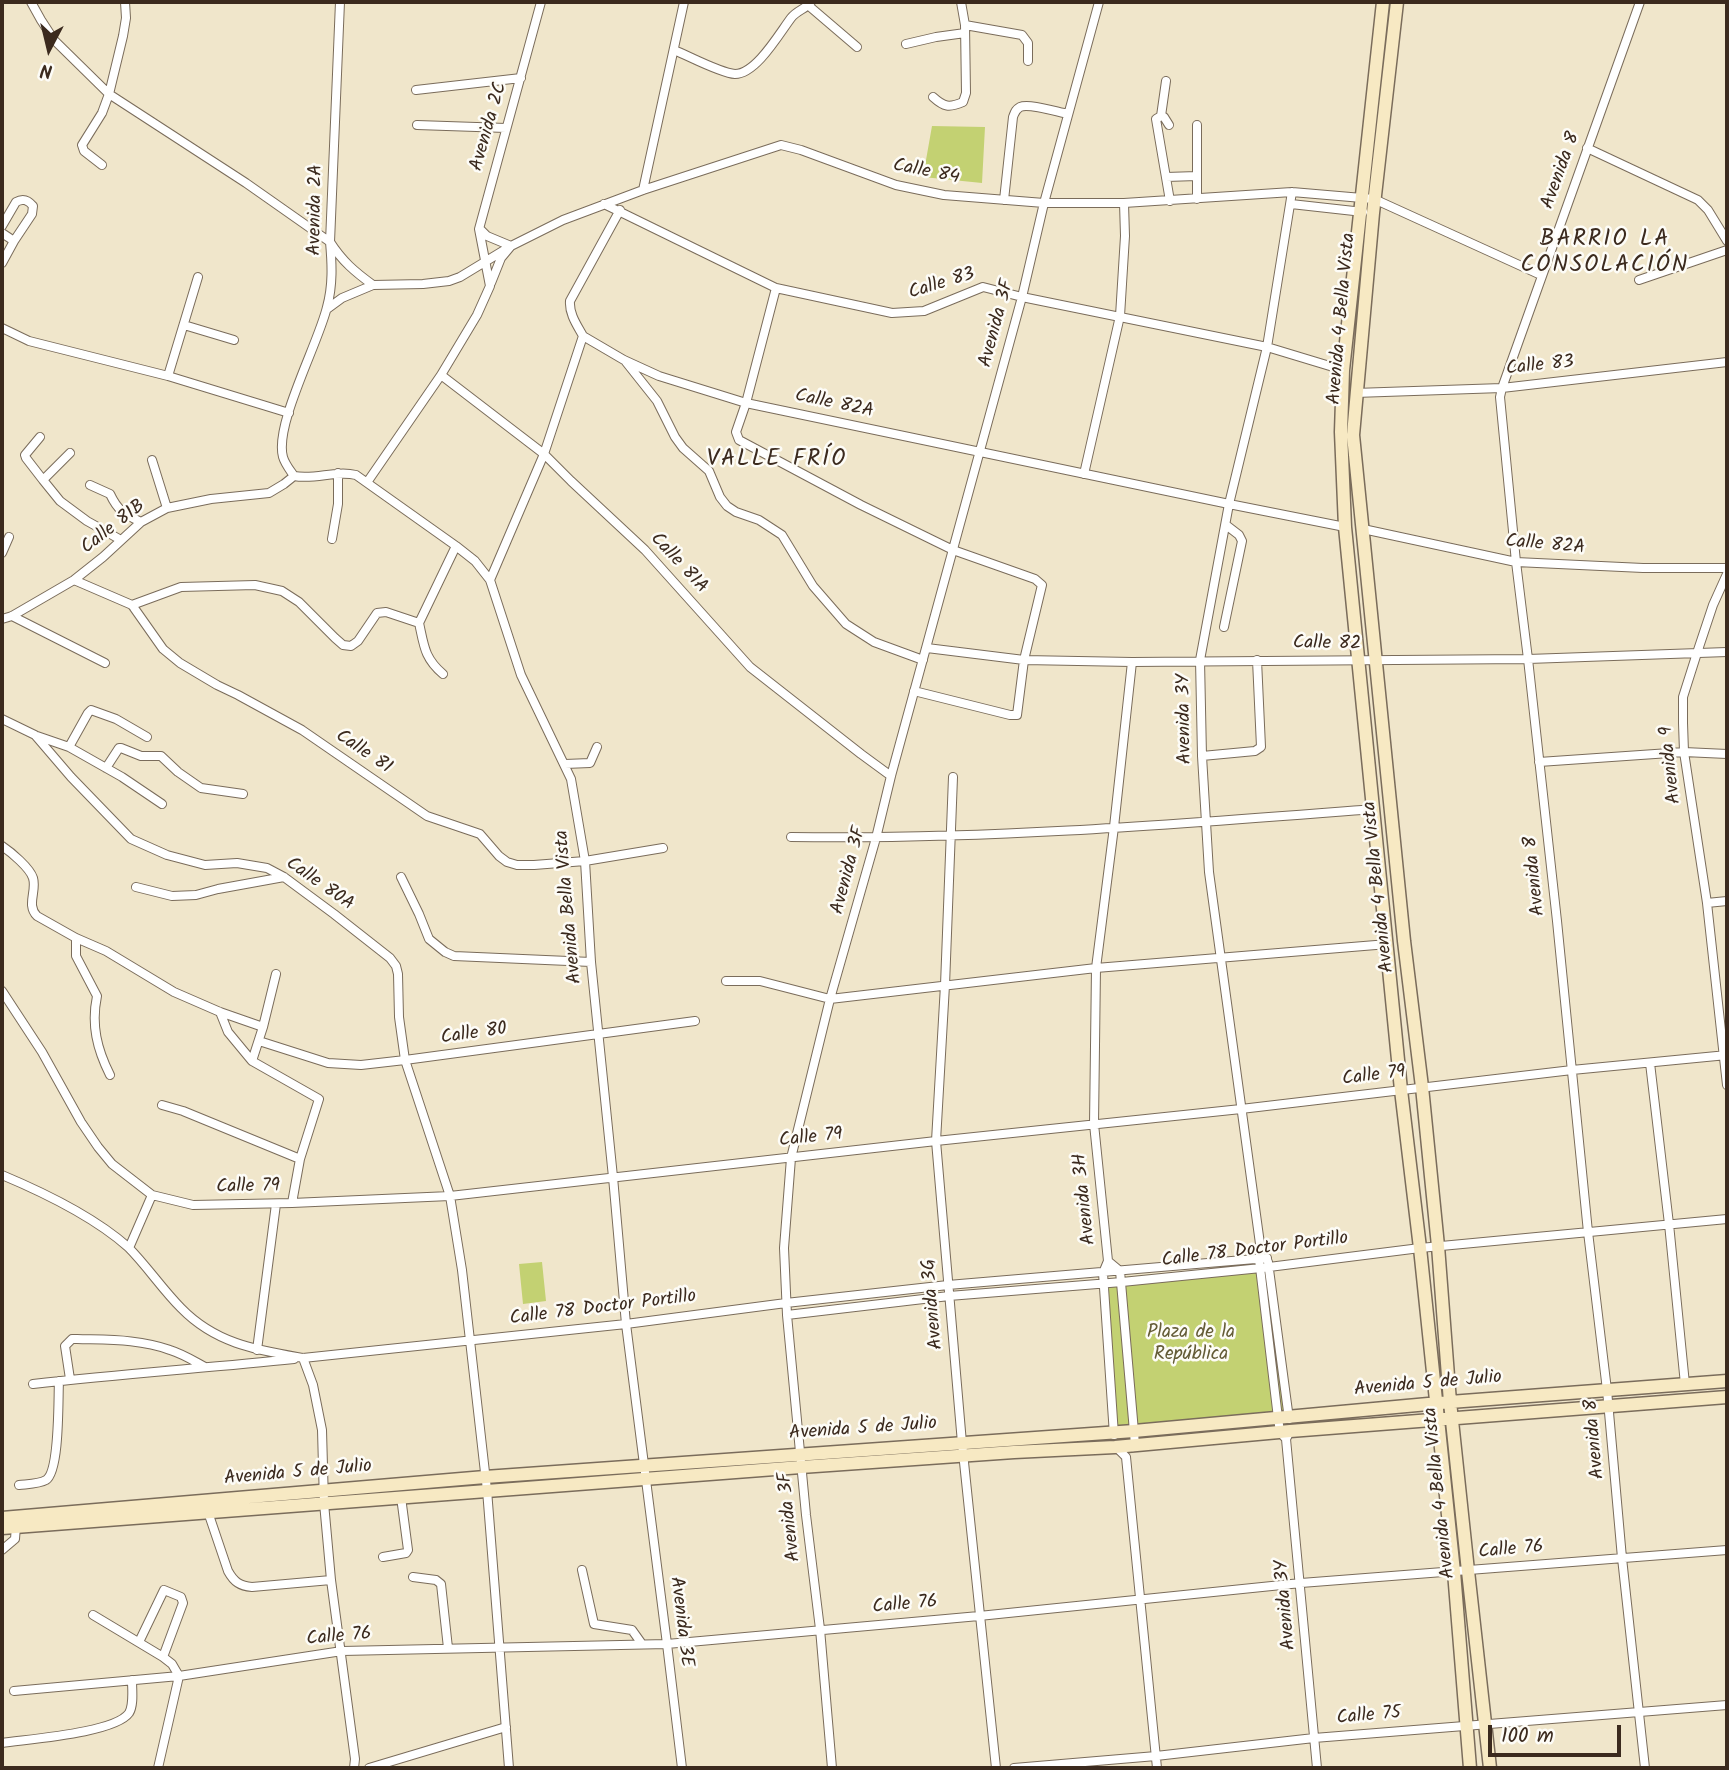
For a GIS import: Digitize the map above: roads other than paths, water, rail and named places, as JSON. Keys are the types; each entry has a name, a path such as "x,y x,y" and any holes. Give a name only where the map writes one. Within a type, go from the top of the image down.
{"street":[{"path":"31,2 54,40 109,94 246,183 330,242 349,267 373,285"},
{"path":"102,165 84,151 82,145 102,113 109,94 123,36 125,2"},
{"name":"Avenida 2A","path":"294,476 283,455 282,441 289,413 327,309 332,274 330,242 340,2"},
{"name":"Avenida 2C","path":"490,285 479,229 541,2"},
{"path":"643,190 684,2"},
{"path":"933,97 942,105 951,107 963,102 966,93 965,29 961,2"},
{"name":"Avenida 3F","path":"832,1768 786,1303 784,1248 790,1157 830,999 1022,297 1044,203 1099,2"},
{"name":"Avenida 4 Bella Vista","path":"1383,2 1353,435 1490,1768"},
{"name":"Avenida 4 Bella Vista","path":"1397,2 1343,370 1341,432 1345,527 1357,660 1454,1572 1470,1768"},
{"name":"Avenida 8","path":"1640,2 1541,275 1500,397 1588,1232 1609,1407 1645,1768"},
{"path":"674,50 727,73 741,73 765,54 796,12 810,4 857,47"},
{"path":"906,44 965,29 1022,35 1027,43 1028,61"},
{"path":"416,90 521,78"},
{"path":"1161,116 1166,81"},
{"path":"1004,200 1013,117 1016,111 1028,106 1068,114"},
{"path":"1161,116 1167,119 1169,125"},
{"path":"1161,116 1155,121 1170,201"},
{"path":"417,125 506,128"},
{"path":"1197,125 1197,199"},
{"name":"Calle 84","path":"327,309 342,298 373,285 449,281 563,220 643,190 780,145 802,150 896,186 944,195 1044,203 1124,203 1292,192 1367,205 1541,275"},
{"path":"1587,148 1698,200 1708,210 1727,241"},
{"path":"1166,177 1196,176"},
{"name":"Avenida 3Y","path":"1292,192 1267,347 1229,504 1200,660 1209,872 1286,1434 1318,1768"},
{"path":"2,226 16,202 25,200 33,206 32,214 2,263"},
{"path":"1084,474 1120,316 1125,236 1124,203"},
{"name":"Calle 83","path":"604,204 776,288 892,313 924,311 983,287 1267,347 1343,370"},
{"name":"Calle 84","path":"1291,204 1367,205"},
{"path":"490,580 544,454 583,336 572,316 570,301 620,210"},
{"path":"368,481 441,375 477,315 501,258 511,246 487,236 479,229"},
{"path":"2,233 14,241"},
{"path":"1639,280 1727,250"},
{"path":"169,376 198,277"},
{"path":"776,288 736,432 739,440 953,550 1035,579 1042,585 1024,660 1019,712 1014,716 914,691"},
{"path":"184,325 234,340"},
{"path":"2,328 29,341 169,376 289,413"},
{"name":"Calle 82A","path":"583,336 624,360 659,376 746,403 1345,527"},
{"path":"624,360 657,401 683,448 709,471 727,506 759,520 782,535 813,586 846,624 874,642 923,660"},
{"name":"Calle 83","path":"1355,393 1502,388 1727,362"},
{"name":"Calle 81A","path":"441,375 544,454 654,559 750,667 891,776"},
{"path":"40,437 25,455 26,461 60,501 87,521 121,540"},
{"path":"43,480 70,453"},
{"path":"152,460 167,508"},
{"name":"Avenida Bella Vista","path":"294,476 315,478 346,472 356,475 368,481 475,561 490,580 522,675 572,779 585,861 591,962 625,1324 644,1473"},
{"path":"332,539 338,504 338,473"},
{"name":"Calle 81B","path":"2,619 12,616 74,580 141,522 167,508 211,499 269,493 294,476"},
{"path":"90,485 110,494 114,505 141,522"},
{"path":"1224,627 1242,541 1239,535 1226,525"},
{"name":"Calle 82A","path":"1363,529 1516,562 1643,568 1727,568"},
{"path":"2,553 9,537"},
{"path":"443,674 431,664 425,651 419,623 456,545"},
{"name":"Avenida 9","path":"1727,574 1713,605 1683,697 1684,752 1707,903 1727,1085"},
{"path":"74,580 132,605 181,587 255,585 282,591 299,602 343,645 351,646 358,641 377,613 386,612 419,623"},
{"name":"Calle 81","path":"132,605 170,656 217,685 302,730 428,816 480,834 507,862 534,865 585,861 663,848"},
{"path":"12,616 105,663"},
{"name":"Calle 82","path":"927,648 1024,660 1132,662 1528,659 1727,652"},
{"path":"1202,756 1255,751 1261,747 1257,660"},
{"name":"Avenida 3H","path":"1115,1447 1103,1273 1108,1261 1094,1124 1096,968 1132,662"},
{"path":"69,747 91,710 116,719 147,737"},
{"name":"Calle 80A","path":"2,719 35,735 131,839 167,855 205,865 237,863 267,867 334,914 390,958 396,966 405,1060 450,1196 462,1270 486,1484 509,1768"},
{"path":"35,735 69,747 162,804"},
{"path":"565,764 590,763 597,747"},
{"path":"106,768 119,748 123,748 141,755 161,756 201,788 243,794"},
{"path":"1539,762 1684,752 1727,754"},
{"name":"Avenida 3G","path":"953,777 936,1141 963,1449 996,1768"},
{"path":"791,836 951,836 1205,822 1374,809"},
{"path":"2,846 30,873 33,879 32,911 37,916 106,951 174,992 220,1013 263,1027"},
{"path":"136,887 172,896 196,895 284,877"},
{"path":"401,877 429,939 444,953 454,956 591,962"},
{"path":"1707,903 1727,901"},
{"path":"76,938 76,956 97,996 94,1008 96,1045 110,1075"},
{"path":"726,981 761,981 830,999 1096,968 1388,944"},
{"path":"252,1061 276,974"},
{"name":"Calle 79","path":"2,991 42,1052 81,1122 113,1164 152,1195 193,1205 450,1196 1725,1055"},
{"path":"220,1013 228,1032 252,1061 319,1099 300,1159 292,1203"},
{"name":"Calle 80","path":"259,1041 328,1063 361,1065 695,1021"},
{"path":"1650,1063 1670,1224 1685,1384"},
{"path":"162,1105 300,1159"},
{"name":"Calle 78 Doctor Portillo","path":"2,1175 76,1211 110,1233 129,1248 182,1310 202,1326 221,1337 257,1350 303,1358 625,1324 948,1285 1420,1248 1727,1219"},
{"path":"129,1248 152,1195"},
{"path":"257,1350 276,1204"},
{"path":"1108,1261 1121,1271 1135,1445 1126,1457"},
{"name":"Calle 78 Doctor Portillo","path":"787,1314 949,1296 1122,1282 1263,1261"},
{"path":"70,1379 65,1346 72,1339 135,1341 156,1345 208,1368"},
{"path":"33,1384 303,1358 313,1385 322,1430 331,1580 342,1651 354,1768"},
{"path":"19,1485 45,1481 51,1475 58,1427 59,1381"},
{"name":"Avenida 5 de Julio","path":"2,1518 324,1497 963,1449 1114,1432 1436,1403 1727,1381"},
{"name":"Avenida 5 de Julio","path":"963,1449 1115,1447 1727,1397"},
{"path":"1115,1447 1126,1457 1157,1768"},
{"name":"Avenida 3E","path":"644,1473 682,1768"},
{"name":"Avenida 5 de Julio","path":"2,1528 208,1512 324,1497 401,1497 486,1484"},
{"path":"383,1557 407,1553 408,1550 401,1497"},
{"path":"208,1512 228,1571 232,1579 242,1586 331,1580"},
{"path":"2,1550 15,1539 16,1526"},
{"name":"Calle 76","path":"14,1691 179,1676 342,1651 667,1644 1301,1583 1727,1550"},
{"path":"582,1570 594,1623 632,1630 642,1644"},
{"path":"413,1577 436,1580 441,1584 448,1648"},
{"path":"139,1642 164,1590 181,1597 183,1603 163,1657"},
{"path":"93,1615 163,1657 172,1664 179,1676 158,1768"},
{"path":"2,1742 101,1728 120,1721 129,1713 131,1707 132,1680"},
{"name":"Calle 75","path":"1014,1768 1314,1738 1727,1706"},
{"path":"369,1768 506,1727"}],"district":[{"name":"BARRIO LA CONSOLACIÓN","path":"1605,254"},
{"name":"VALLE FRÍO","path":"777,461"}],"park label":[{"name":"Plaza de la República","path":"1191,1345"}]}
